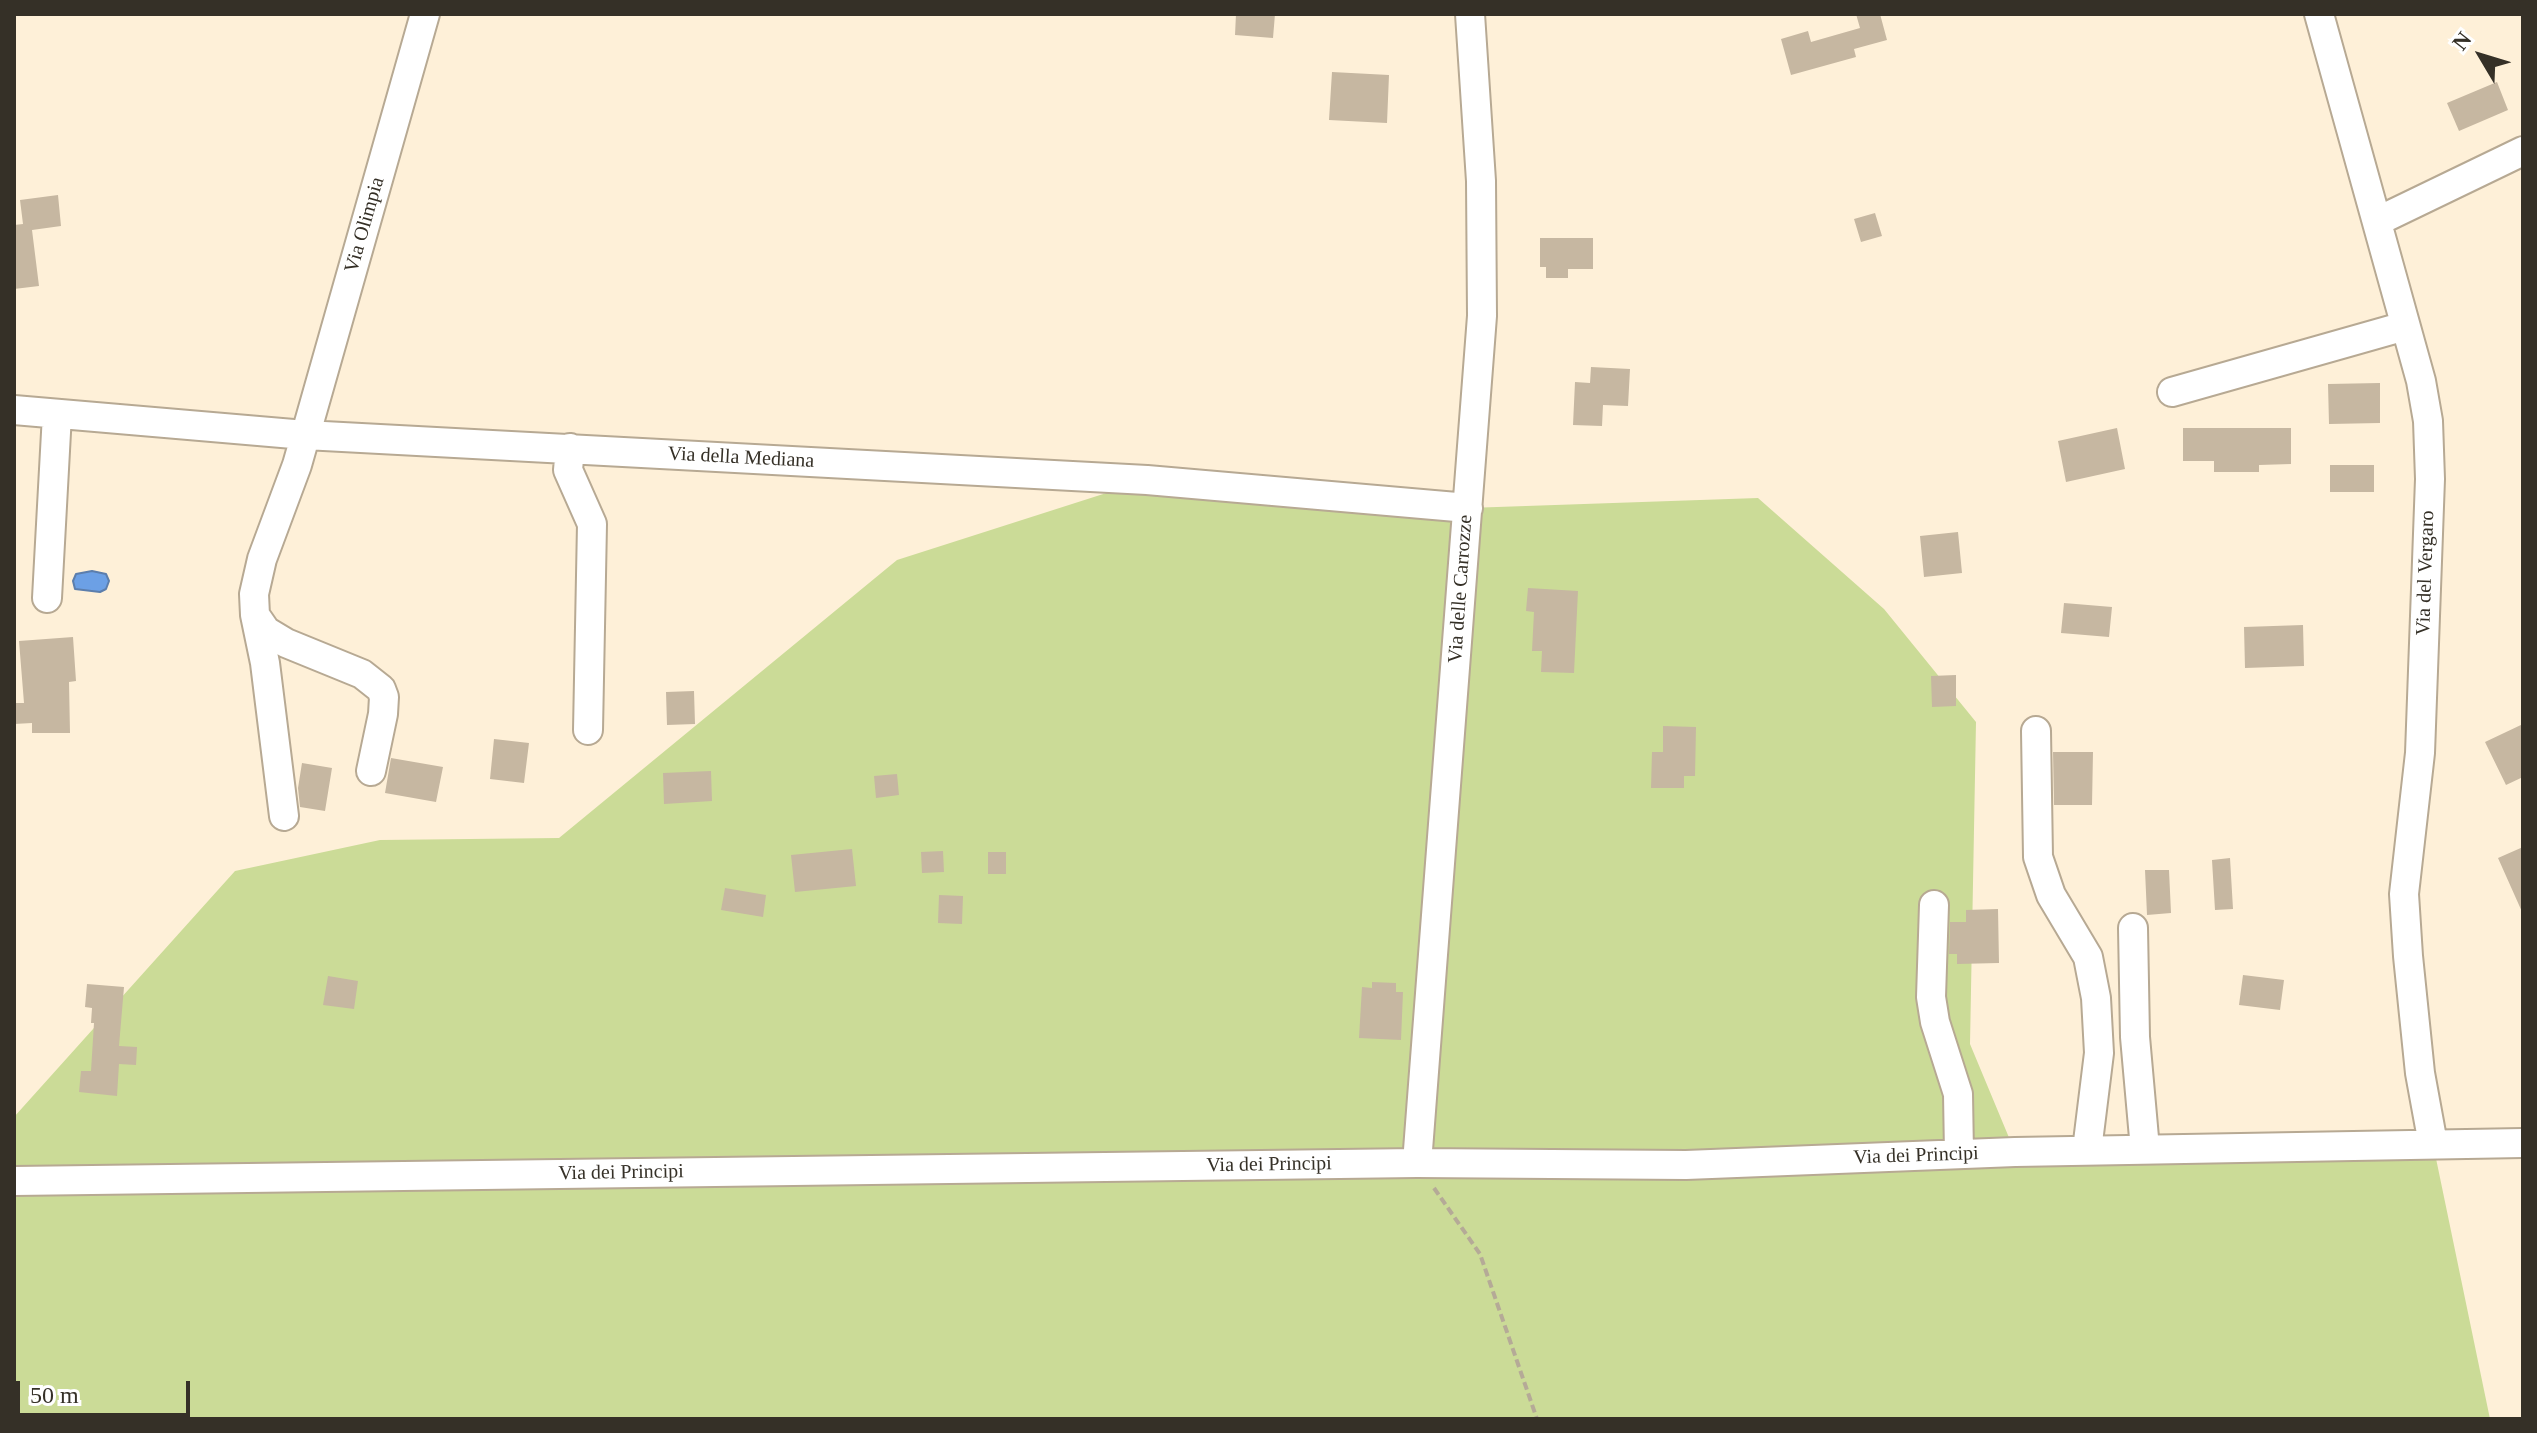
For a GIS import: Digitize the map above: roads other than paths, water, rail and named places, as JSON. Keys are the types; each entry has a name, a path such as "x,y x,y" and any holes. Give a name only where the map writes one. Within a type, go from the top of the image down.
{"street":[{"name":"Via Olimpia","path":"284,816 265,663 255,615 254,594 258,571 281,512 305,435 425,14"},
{"name":"Via delle Carrozze","path":"1417,1163 1483,292 1481,181 1470,14"},
{"name":"Via del Vergaro","path":"2319,14 2378,221 2426,407 2430,479 2420,753 2404,902 2420,1073 2433,1144"},
{"path":"2378,221 2523,151"},
{"path":"2172,392 2405,326"},
{"name":"Via della Mediana","path":"14,410 305,435 1147,480 1468,508"},
{"path":"47,598 57,414"},
{"path":"570,448 568,470 592,524 588,730"},
{"path":"255,615 266,631 276,637 362,674 381,689 383,714 371,771"},
{"path":"2036,731 2038,857 2051,895 2088,957 2096,998 2099,1053 2087,1150"},
{"path":"1934,905 1931,997 1935,1022 1958,1094 1959,1154"},
{"path":"2133,928 2135,1037 2145,1149"},
{"name":"Via dei Principi","path":"14,1181 1417,1163 1686,1165 2087,1150 2523,1143"}],"water":[{"path":"92,571 106,574 109,581 106,589 100,592 75,589 73,581 76,574"}]}
